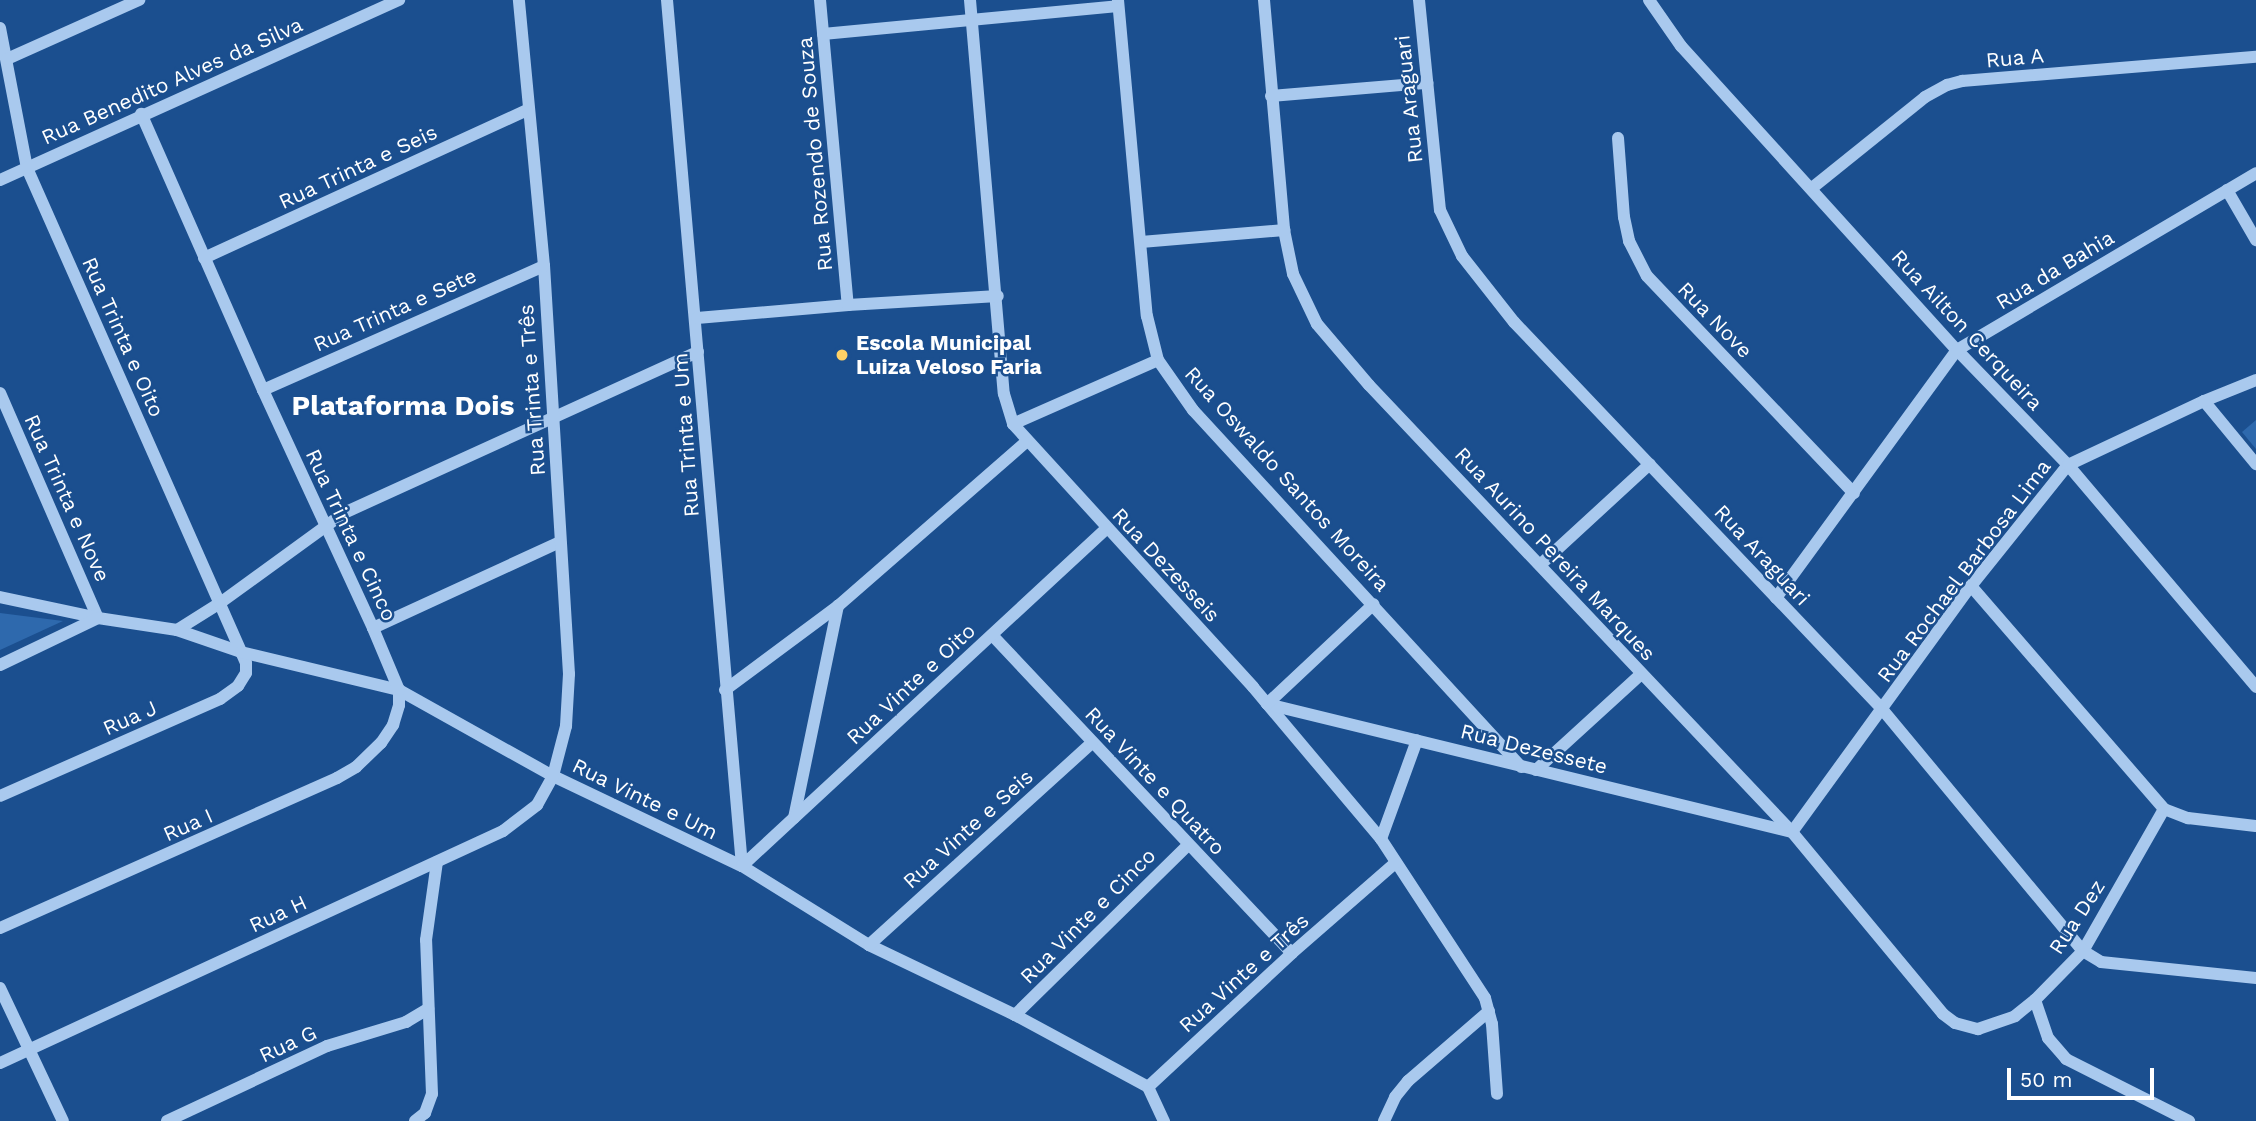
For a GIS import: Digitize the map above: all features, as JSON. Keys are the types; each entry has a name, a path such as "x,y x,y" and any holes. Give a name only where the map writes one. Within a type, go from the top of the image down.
{"street":[{"path":"7,59 139,0"},
{"name":"Rua Benedito Alves da Silva","path":"0,180 141,114 399,0"},
{"name":"Rua Trinta e Três","path":"519,0 544,266 569,703 553,776"},
{"name":"Rua Trinta e Um","path":"667,0 742,866"},
{"name":"Rua Rozendo de Souza","path":"820,0 848,305"},
{"name":"Rua Dezesseis","path":"970,0 998,296 1004,394 1013,424 1026,442 1267,704 1381,839 1476,984 1489,1011 1497,1094"},
{"name":"Rua Aurino Pereira Marques","path":"1264,0 1284,230 1293,274 1317,324 1369,385 1792,832 1943,1014 1955,1023 1978,1029 1999,1024"},
{"name":"Rua Araguari","path":"1419,0 1440,210 1462,256 1514,322 1882,709 2083,951 2101,962 2256,978"},
{"name":"Rua Ailton Cerqueira","path":"1649,0 1681,46 1957,350 2068,466 2255,685"},
{"path":"823,34 1118,3"},
{"name":"Rua Oswaldo Santos Moreira","path":"1118,3 1147,316 1158,360 1193,410 1521,767"},
{"name":"Rua Trinta e Oito","path":"0,28 27,168 241,652"},
{"name":"Rua A","path":"1812,188 1925,97 1947,85 1962,81 2256,57"},
{"path":"1271,96 1427,83"},
{"name":"Rua Trinta e Seis","path":"204,258 528,110"},
{"name":"Rua Trinta e Cinco","path":"141,114 399,690"},
{"name":"Rua Nove","path":"1618,138 1624,216 1629,240 1647,276 1854,493"},
{"name":"Rua da Bahia","path":"1776,598 1957,350 2256,173"},
{"path":"2227,190 2256,240"},
{"path":"1142,242 1284,230"},
{"name":"Rua Trinta e Sete","path":"263,390 544,266"},
{"path":"696,318 998,296"},
{"path":"177,630 220,603 326,525 360,504 698,352"},
{"path":"1013,424 1158,360"},
{"name":"Rua Rochael Barbosa Lima","path":"1792,832 1971,586 2068,466 2203,401 2256,380"},
{"name":"Rua Trinta e Nove","path":"0,393 98,618"},
{"path":"2203,401 2256,464"},
{"path":"725,690 838,607 1026,442"},
{"path":"1540,565 1650,464"},
{"name":"Rua Vinte e Oito","path":"742,866 1107,529"},
{"path":"373,628 560,542"},
{"path":"1971,586 2164,809 2188,818 2256,826"},
{"name":"Rua Vinte e Um","path":"0,597 98,618 177,630 241,652 399,690 553,776 742,866 869,944 1015,1015 1148,1087"},
{"path":"1267,704 1374,604"},
{"path":"794,818 838,607"},
{"path":"0,665 98,618"},
{"name":"Rua Vinte e Quatro","path":"992,635 1292,953"},
{"name":"Rua J","path":"0,796 230,694 246,673 241,652"},
{"path":"1536,770 1641,674"},
{"name":"Rua I","path":"0,928 337,778 356,767 381,743 393,725 399,705 399,690"},
{"name":"Rua Dezessete","path":"1267,704 1792,832"},
{"path":"1381,839 1417,740"},
{"name":"Rua Vinte e Seis","path":"869,944 1092,743"},
{"name":"Rua H","path":"0,1063 437,862 521,820 537,806 553,776"},
{"name":"Rua Dez","path":"1999,1024 2035,1000 2083,951 2164,809"},
{"name":"Rua Vinte e Cinco","path":"1015,1015 1188,845"},
{"path":"415,1121 430,1104 428,914 437,862"},
{"name":"Rua Vinte e Três","path":"1148,1087 1292,953 1395,863"},
{"path":"0,988 63,1121"},
{"path":"2035,1000 2048,1038 2066,1059 2189,1121"},
{"name":"Rua G","path":"167,1121 327,1046 406,1022 428,1009"},
{"path":"1384,1121 1395,1097 1408,1081 1489,1011"},
{"path":"1148,1087 1164,1121"}],"shaded area":[{"path":"2256,420 2256,449 2242,432"},
{"path":"0,613 63,621 0,650"}],"place":[{"name":"Escola Municipal Luiza Veloso Faria","path":"842,355"}],"district":[{"name":"Plataforma Dois","path":"403,406"}]}
